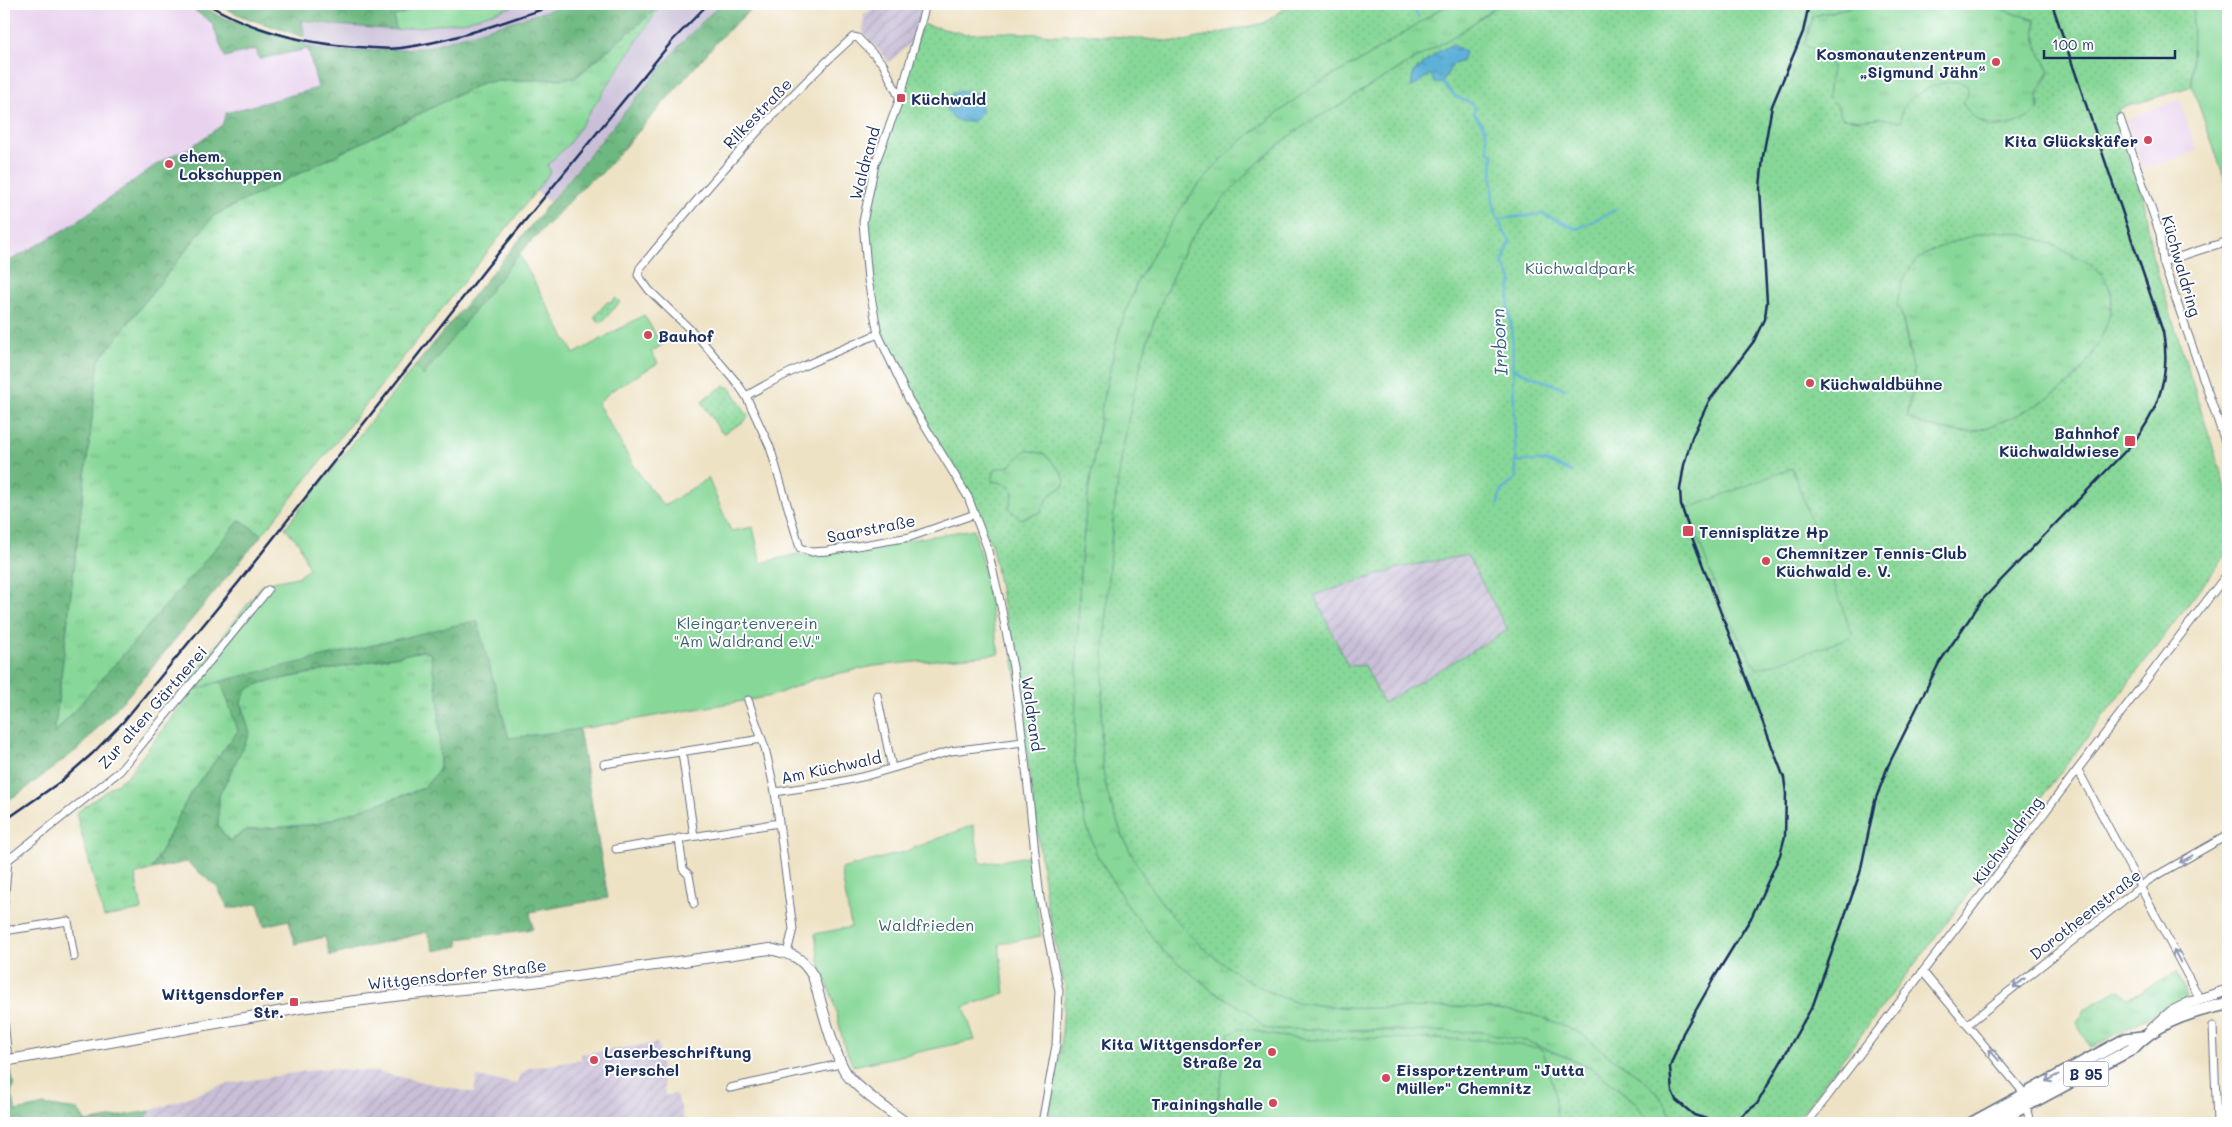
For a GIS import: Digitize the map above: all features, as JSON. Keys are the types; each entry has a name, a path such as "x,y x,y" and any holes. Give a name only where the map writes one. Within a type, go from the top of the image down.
{"main road":[{"name":"B 95","path":"1972,1123 2126,1039 2145,1035 2199,1011 2228,1004"},
{"name":"B 95","path":"1994,1123 2132,1049 2145,1035"}],"street":[{"name":"Waldrand","path":"926,4 900,98 875,164 863,222 868,280 878,334 909,400 968,497 987,547 999,596 1013,667 1040,898 1059,992 1056,1045 1042,1123"},
{"name":"Rilkestraße","path":"746,396 700,339 645,286 638,275 640,268 716,176 816,70 853,36 858,38 883,64 900,98"},
{"name":"Küchwaldring","path":"2120,118 2160,234 2164,262 2228,450"},
{"path":"2164,262 2228,241"},
{"path":"746,396 818,359 878,334"},
{"name":"Saarstraße","path":"746,396 770,447 800,548 812,552 827,551 910,536 975,514"},
{"name":"Küchwaldring","path":"1807,1123 2228,573"},
{"name":"Zur alten Gärtnerei","path":"4,904 8,860 120,771 268,590"},
{"name":"Am Küchwald","path":"877,695 892,768"},
{"name":"Am Küchwald","path":"748,700 762,739 775,792 793,929 787,952"},
{"path":"604,764 762,739"},
{"name":"Am Küchwald","path":"775,792 834,783 951,751 1023,742"},
{"path":"682,753 694,836"},
{"path":"2078,770 2200,999"},
{"path":"616,849 779,823"},
{"name":"Dorotheenstraße","path":"1967,1025 2149,880 2228,836"},
{"path":"679,838 683,869 689,875 694,904"},
{"path":"4,931 68,921 74,957"},
{"name":"Wittgensdorfer Straße","path":"6,1060 300,1008 402,995 532,982 770,949 787,952 806,963 814,976 840,1064 849,1077 864,1091 906,1123"},
{"path":"1924,972 2024,1093"},
{"path":"2145,1035 2172,1012 2200,999 2219,995 2228,990"},
{"path":"4,1020 6,1060"},
{"path":"2214,1026 2217,1123"},
{"path":"730,1088 840,1064"},
{"path":"2026,1106 2030,1123"}],"shaded area":[{"path":"4,4 186,4 212,23 225,56 256,49 259,59 308,49 318,89 226,113 222,125 188,149 154,166 69,227 4,264"},
{"path":"520,4 569,4 424,48 415,49 332,52 306,46 301,20 396,30 467,21"},
{"path":"662,4 720,4 680,45 549,202 536,191 550,171 546,166 568,145"},
{"path":"879,4 915,4 922,11 912,42 889,62 863,32 864,15"},
{"path":"2180,100 2197,151 2143,169 2126,119"},
{"path":"1467,555 1508,630 1383,703 1365,666 1348,667 1313,595 1403,567"},
{"path":"658,1043 665,1096 675,1094 681,1107 684,1123 144,1123 150,1111 222,1085 325,1068 377,1072 474,1093 477,1077 518,1084 518,1078 528,1068 581,1060 581,1054"}],"green space":[{"path":"186,4 200,4 219,16 305,43 306,46 332,52 424,48 569,4 662,4 575,78 484,82 213,216 99,360 54,734 240,520 262,535 133,690 78,749 20,793 4,802 4,264 69,227 154,166 188,149 222,125 226,113 318,88 308,49 259,59 256,49 225,57 212,23"},
{"path":"217,4 326,4 368,9 379,4 426,4 394,17 396,30 302,20 304,37 243,17"},
{"path":"426,4 520,4 467,21 396,30 394,17"},
{"path":"720,4 757,4 723,35 601,174 590,180 519,254 423,376 415,366 680,45"},
{"path":"1291,4 1448,4 1365,58 1316,84 1238,143 1195,189 1173,220 1137,282 1119,330 1103,399 1088,494 1080,570 1074,757 1085,821 1096,853 1127,905 1164,952 1213,991 1249,1012 1267,1029 1483,1032 1526,1041 1590,1067 1635,1102 1650,1123 1557,1123 1554,1088 1543,1052 1440,1039 1309,1040 1269,1035 1255,1030 1229,1034 1214,1123 1047,1123 1061,1046 1065,989 1047,904 1015,667 992,547 971,497 927,429 881,336 871,282 867,221 878,164 922,24 965,34 1002,32 1056,35 1087,34 1180,42 1264,23","holes":["1026,450 1045,454 1061,472 1065,480 1063,487 1049,496 1040,513 1021,519 1009,509 1013,492 1009,485 992,481 995,469 1010,466"]},
{"path":"1448,4 1500,4 1461,32 1355,95 1345,103 1310,122 1276,147 1243,177 1213,210 1188,244 1180,259 1155,319 1144,353 1131,404 1122,452 1114,512 1105,632 1101,748 1105,782 1120,830 1135,861 1152,889 1196,941 1222,963 1250,981 1292,1001 1320,1005 1367,1008 1484,1008 1507,1010 1551,1020 1581,1034 1641,1078 1658,1095 1677,1123 1650,1123 1635,1102 1591,1067 1526,1041 1395,1030 1267,1029 1249,1012 1213,991 1164,952 1127,905 1096,853 1085,821 1074,757 1080,570 1088,494 1103,399 1119,331 1137,282 1173,220 1195,189 1238,143 1316,84 1365,58"},
{"name":"Küchwaldpark","path":"1500,4 1863,4 1813,16 1804,45 1826,54 1832,67 1828,96 1836,104 1842,118 1859,120 1880,118 1900,122 1902,110 1914,97 1922,91 1951,82 1968,86 1967,97 1962,102 1973,116 1989,126 2001,127 2024,120 2036,112 2039,107 2040,91 2050,71 2040,53 2036,40 2035,20 1985,4 2193,4 2192,86 2119,109 2116,117 2144,200 2152,255 2228,495 2228,552 1794,1123 1677,1123 1655,1091 1636,1074 1576,1031 1551,1020 1529,1014 1507,1010 1461,1007 1336,1007 1292,1001 1281,997 1250,981 1222,963 1196,941 1173,917 1135,861 1109,798 1101,748 1105,632 1114,512 1122,452 1139,370 1155,319 1180,259 1188,244 1213,210 1243,177 1276,147 1310,122 1345,103 1355,95 1461,32","holes":["1996,231 2027,236 2046,242 2095,267 2106,281 2112,296 2111,309 2104,331 2080,373 2065,387 2024,412 1980,430 1969,432 1928,426 1907,417 1914,373 1900,308 1897,306 1903,281 1914,264 1930,251 1969,237","1467,555 1508,630 1383,703 1365,665 1348,666 1314,595 1403,567"]},
{"path":"1863,4 1929,4 1935,7 1942,4 1985,4 2035,20 2036,40 2040,53 2050,71 2039,89 2037,98 2038,110 2030,117 2009,125 1986,124 1968,112 1962,102 1969,91 1900,122 1880,118 1859,120 1842,118 1836,104 1828,96 1832,67 1804,46 1813,16"},
{"path":"2193,4 2228,4 2228,183 2226,183 2192,86"},
{"path":"661,5 568,145 547,166 551,171 536,191 262,535 241,520 54,735 99,360 213,216 484,82 575,78"},
{"path":"1996,231 2027,236 2046,242 2095,267 2108,284 2112,299 2111,310 2103,333 2090,358 2075,378 2048,398 2022,413 1983,429 1966,432 1939,428 1913,420 1907,417 1913,389 1912,362 1900,308 1897,306 1903,281 1914,264 1930,251 1969,237"},
{"name":"Kleingartenverein \"Am Waldrand e.V.\"","path":"519,254 574,354 644,315 662,345 651,352 658,363 611,391 598,404 635,468 662,504 666,505 708,478 731,531 753,527 761,563 797,554 812,555 855,549 974,529 983,566 999,654 874,666 817,678 772,696 579,729 509,738 477,620 221,681 192,691 185,686 263,584 297,577 309,569 299,543 285,528 415,366 423,376"},
{"path":"615,298 620,302 601,323 594,317 608,301 610,303"},
{"path":"724,386 731,388 748,416 745,421 724,433 720,431 702,402"},
{"path":"1026,450 1045,453 1061,472 1065,480 1063,486 1049,496 1040,513 1021,519 1009,509 1013,492 992,481 995,468 1012,464"},
{"name":"Chemnitzer Tennis-Club Küchwald e. V.","path":"1792,468 1853,637 1757,669 1726,614 1687,509"},
{"path":"477,620 509,738 579,729 608,898 530,912 533,929 458,939 459,946 434,951 427,932 330,956 325,937 295,944 289,920 264,926 258,903 238,908 228,908 217,887 187,862 152,869 191,792 238,731 221,681","holes":["422,651 430,653 439,702 440,769 424,788 317,824 247,830 229,841 218,826 219,795 250,734 241,702 246,690 261,683"]},
{"path":"423,651 430,653 439,702 440,769 424,788 317,824 247,830 229,841 218,826 219,795 233,769 245,713 241,702 246,690 261,683"},
{"path":"221,681 238,731 191,792 152,869 135,875 142,910 104,917 76,813 128,775 192,691"},
{"name":"Waldfrieden","path":"973,825 981,864 1029,856 1041,936 999,944 1005,993 964,1007 975,1040 853,1066 844,1045 833,999 820,966 815,934 851,927 841,869 904,852"},
{"path":"2177,972 2187,997 2090,1048 2077,1023 2086,1008 2116,991 2121,990 2129,998"},
{"name":"Eissportzentrum \"Jutta Müller\" Chemnitz","path":"1240,1029 1309,1040 1365,1038 1485,1040 1538,1048 1543,1051 1554,1088 1557,1123 1214,1123 1229,1034"},
{"path":"11,1070 14,1088 11,1090 16,1111 44,1105 78,1110 86,1122 150,1111 144,1123 4,1123 4,1071"}],"water":[{"path":"1452,44 1465,52 1462,61 1452,65 1442,83 1436,84 1430,74 1411,88 1413,73 1436,53"},
{"path":"968,90 982,97 982,110 977,118 962,122 949,114 946,107 948,99 954,93"}],"waterway":[{"path":"1413,5 1418,16"},
{"name":"Irrborn","path":"1442,83 1456,97 1471,103 1475,108 1474,113 1486,130 1488,152 1493,154 1492,189 1495,210 1498,220 1510,241 1502,264 1512,279 1508,304 1512,331 1516,478 1501,491 1498,504"},
{"path":"1498,219 1543,214 1577,229 1615,210"},
{"path":"1513,369 1565,389"},
{"path":"1516,461 1545,461 1572,472"}],"railway":[{"path":"207,4 261,29 299,39 319,43 390,49 441,41 500,24 558,4"},
{"path":"4,821 60,782 93,753 123,722 238,583 487,267 673,40 708,4"},
{"path":"1809,4 1803,32 1772,106 1763,156 1760,188 1767,302 1765,317 1754,341 1709,401 1692,437 1680,489 1681,505 1690,532 1784,778 1786,793 1785,836 1780,855 1751,918 1683,1033 1670,1067 1672,1091 1676,1100 1694,1115 1716,1122 1737,1119 1757,1104 1813,1005 1860,873 1875,801 1888,766 1939,663 1983,599 2132,444 2149,419 2160,392 2165,363 2163,332 2052,4"}],"place":[{"name":"Kosmonautenzentrum „Sigmund Jähn“","path":"1996,62"},
{"name":"Küchwald","path":"901,98"},
{"name":"Kita Glückskäfer","path":"2148,140"},
{"name":"ehem. Lokschuppen","path":"169,164"},
{"name":"Bauhof","path":"648,335"},
{"name":"Küchwaldbühne","path":"1810,383"},
{"name":"Bahnhof Küchwaldwiese","path":"2130,441"},
{"name":"Tennisplätze Hp","path":"1688,531"},
{"name":"Chemnitzer Tennis-Club Küchwald e. V.","path":"1766,561"},
{"name":"Wittgensdorfer Str.","path":"294,1002"},
{"name":"Kita Wittgensdorfer Straße 2a","path":"1272,1052"},
{"name":"Laserbeschriftung Pierschel","path":"594,1060"},
{"name":"Eissportzentrum \"Jutta Müller\" Chemnitz","path":"1386,1078"},
{"name":"Trainingshalle","path":"1273,1103"}]}
